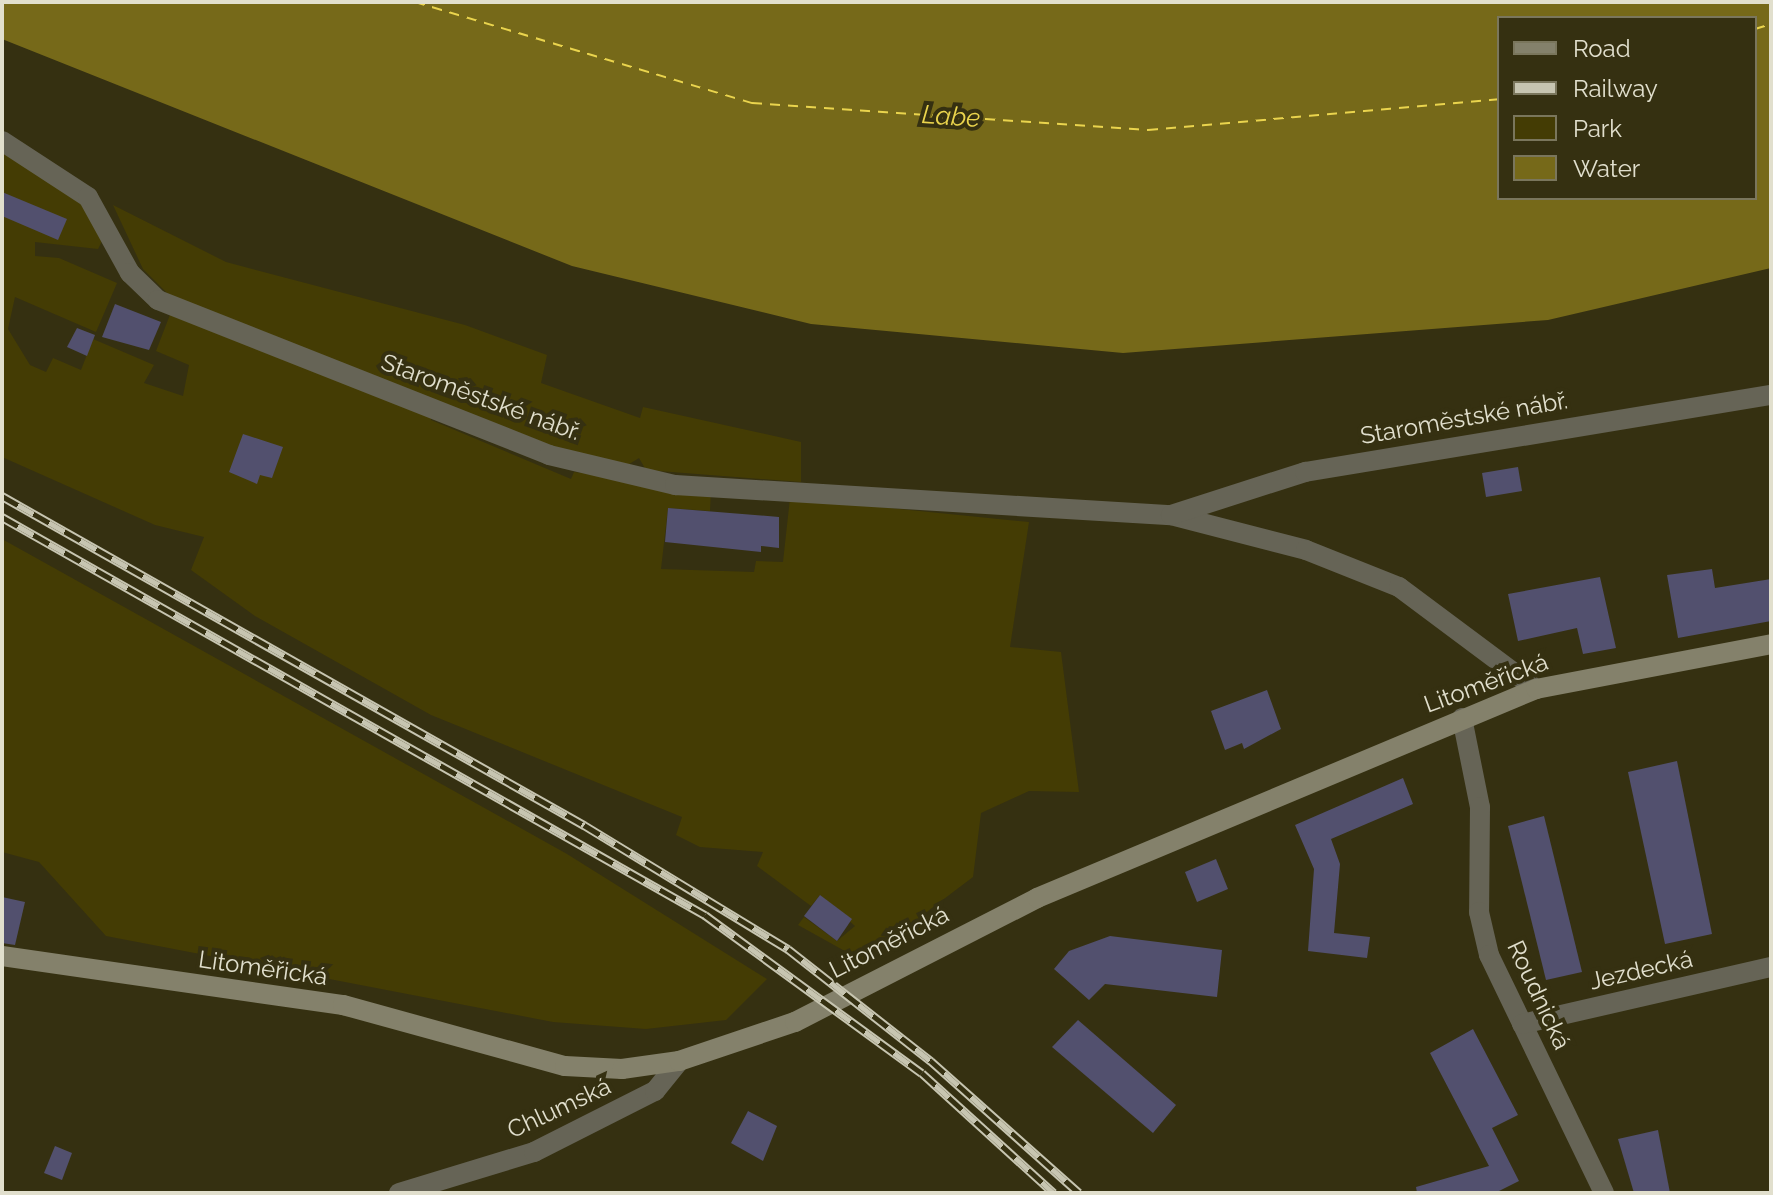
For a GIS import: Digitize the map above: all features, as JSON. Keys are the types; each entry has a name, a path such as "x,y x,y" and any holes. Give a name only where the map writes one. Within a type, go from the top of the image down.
{"main road":[{"name":"Litoměřická","path":"2,956 343,1005 565,1066 622,1069 679,1061 795,1022 1037,898 1536,689 1771,644"}],"street":[{"name":"Staroměstské nábř.","path":"2,141 88,197 130,273 158,300 549,455 675,485 1171,515 1306,550 1399,587 1536,689"},
{"name":"Staroměstské nábř.","path":"1171,515 1305,472 1771,395"},
{"name":"Roudnická","path":"1462,718 1480,807 1479,912 1489,955 1604,1193"},
{"name":"Jezdecká","path":"1522,1024 1771,967"},
{"name":"Chlumská","path":"399,1193 534,1152 655,1091 679,1061"}],"green space":[{"path":"2,149 82,196 103,239 98,249 35,242 35,256 59,258 117,283 96,332 15,297 8,329 30,365 46,372 53,358 81,370 93,339 154,365 144,383 183,396 189,365 156,351 171,312 431,414 431,420 571,479 574,472 711,490 710,511 668,508 661,569 754,572 756,561 783,562 790,498 1029,522 1010,647 1061,652 1079,792 1029,791 981,813 973,877 924,914 938,922 861,960 798,925 804,917 837,941 855,926 820,895 811,906 757,866 763,852 700,847 676,835 682,817 431,715 255,616 191,570 204,537 155,525 2,457"},
{"path":"113,205 226,262 465,325 547,355 541,383 640,418 643,407 801,442 801,482 646,470 639,458 626,466 584,458 205,312 167,293 143,269"},
{"path":"2,539 567,854 767,979 726,1020 646,1029 553,1022 106,936 39,862 2,852"}],"water":[{"name":"Labe","path":"2,2 1771,2 1771,268 1548,320 1123,353 811,324 572,266 2,39"}],"building":[{"path":"2,192 67,219 58,240 2,216"},
{"path":"115,304 161,322 149,350 102,337"},
{"path":"77,328 95,335 87,356 67,347"},
{"path":"243,434 283,447 272,478 260,475 257,484 229,472"},
{"path":"1518,467 1522,491 1486,497 1482,473"},
{"path":"668,508 779,517 779,548 761,546 761,552 665,542"},
{"path":"1712,569 1715,588 1771,579 1771,621 1678,638 1667,575"},
{"path":"1600,577 1616,648 1583,654 1577,628 1518,641 1508,594"},
{"path":"1267,690 1281,729 1244,749 1242,743 1225,750 1211,711"},
{"path":"1677,761 1712,934 1665,944 1628,772"},
{"path":"1403,778 1413,804 1331,839 1340,864 1334,933 1370,937 1367,958 1308,951 1314,869 1295,825"},
{"path":"1544,816 1582,972 1546,980 1508,826"},
{"path":"1216,859 1228,889 1197,902 1185,872"},
{"path":"820,895 852,919 837,941 804,916"},
{"path":"2,897 25,902 15,945 2,943"},
{"path":"1110,936 1222,950 1217,997 1105,984 1089,1000 1054,969 1069,951"},
{"path":"1078,1020 1176,1105 1153,1133 1052,1047"},
{"path":"1473,1029 1518,1115 1492,1128 1519,1181 1495,1193 1417,1193 1416,1187 1489,1166 1430,1053"},
{"path":"748,1111 777,1126 763,1161 731,1143"},
{"path":"1658,1130 1670,1193 1634,1193 1618,1139"},
{"path":"55,1146 72,1153 62,1180 44,1173"}],"ferry route":[{"path":"415,2 752,103 1148,130 1497,99"},
{"path":"1757,28 1771,24"}],"railway":[{"path":"2,496 584,825 788,949 931,1061 1079,1193"},
{"path":"2,517 705,915 922,1073 1054,1193"}]}
